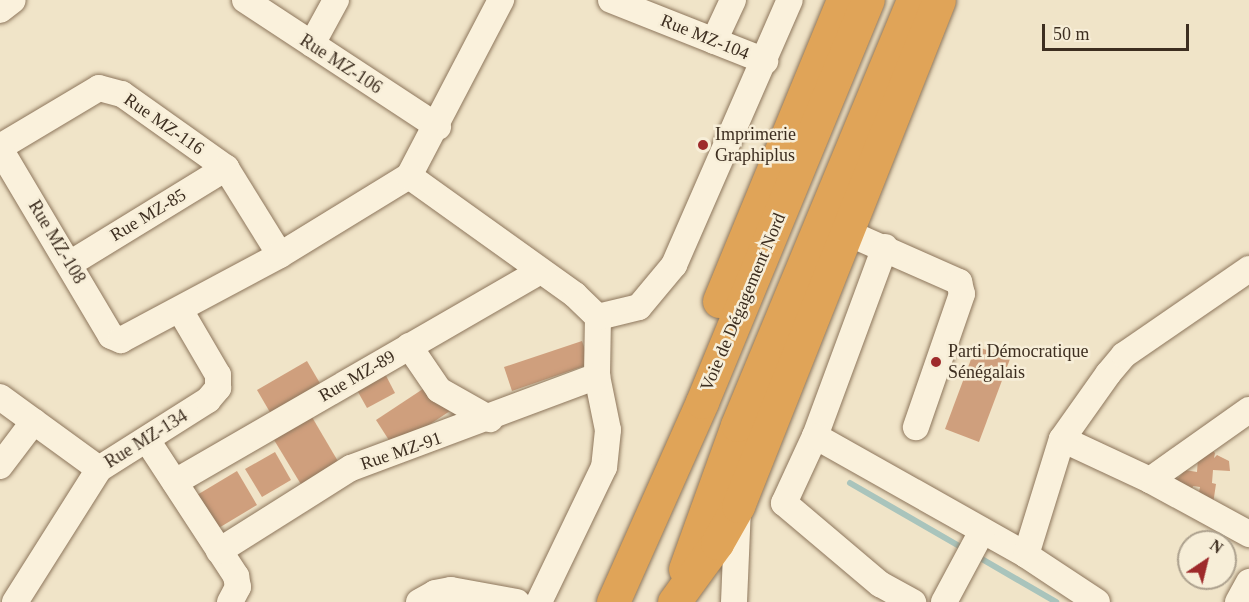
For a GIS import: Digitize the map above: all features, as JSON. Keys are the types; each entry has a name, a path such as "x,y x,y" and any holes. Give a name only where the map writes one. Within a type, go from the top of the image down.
{"highway":[{"path":"594,602 843,0"},
{"name":"Voie de Dégagement Nord","path":"613,602 702,402 868,0"},
{"path":"673,602 737,425 913,0"},
{"path":"673,602 717,543 738,506 939,0"}],"street":[{"path":"0,10 13,0"},
{"name":"Rue MZ-106","path":"245,0 438,127"},
{"path":"312,44 336,0"},
{"path":"180,310 280,255 409,176 438,127 501,0"},
{"name":"Rue MZ-104","path":"611,0 765,61"},
{"path":"714,41 733,0"},
{"path":"598,317 639,307 674,265 790,0"},
{"name":"Rue MZ-116","path":"0,148 99,88 122,94 226,168"},
{"name":"Rue MZ-108","path":"0,148 71,263 111,336 121,340 180,310"},
{"path":"226,168 280,255"},
{"name":"Rue MZ-85","path":"71,263 226,168"},
{"path":"409,176 589,306 598,317 597,376 608,430 604,466 539,602"},
{"path":"846,232 951,276 961,288 916,427"},
{"path":"885,247 815,436 784,503 880,584 914,602"},
{"path":"1026,555 1062,439 1124,355 1249,268"},
{"name":"Rue MZ-89","path":"175,482 539,272"},
{"name":"Rue MZ-134","path":"15,602 99,469 208,400 218,388 218,375 180,310"},
{"path":"409,346 439,390 490,418"},
{"name":"Rue MZ-91","path":"219,551 351,468 490,418 597,376"},
{"path":"0,397 99,469"},
{"path":"1150,480 1249,410"},
{"path":"0,466 34,421"},
{"path":"815,436 975,544 1026,555 1097,602"},
{"path":"1062,439 1150,480 1249,534"},
{"path":"147,440 236,576 234,595"},
{"path":"734,602 738,506"},
{"path":"944,602 975,544"},
{"path":"1238,602 1249,582"},
{"path":"419,602 435,593 451,591 512,602"}],"building":[{"path":"582,341 590,364 512,391 504,367"},
{"path":"976,346 1010,359 979,442 945,429"},
{"path":"307,361 321,385 271,414 257,390"},
{"path":"382,368 395,393 367,408 353,383"},
{"path":"432,383 450,411 394,448 376,420"},
{"path":"309,412 339,463 302,486 271,435"},
{"path":"1211,449 1215,453 1214,458 1217,455 1229,461 1230,471 1213,470 1212,483 1216,484 1213,504 1198,498 1200,487 1193,486 1191,493 1174,483 1185,470 1197,472 1198,458"},
{"path":"275,452 291,480 262,497 245,469"},
{"path":"237,471 257,505 217,529 197,495"}],"waterway":[{"path":"850,483 966,550"},
{"path":"975,555 1056,602"}],"place":[{"name":"Imprimerie Graphiplus","path":"703,145"},
{"name":"Parti Démocratique Sénégalais","path":"936,362"}]}
